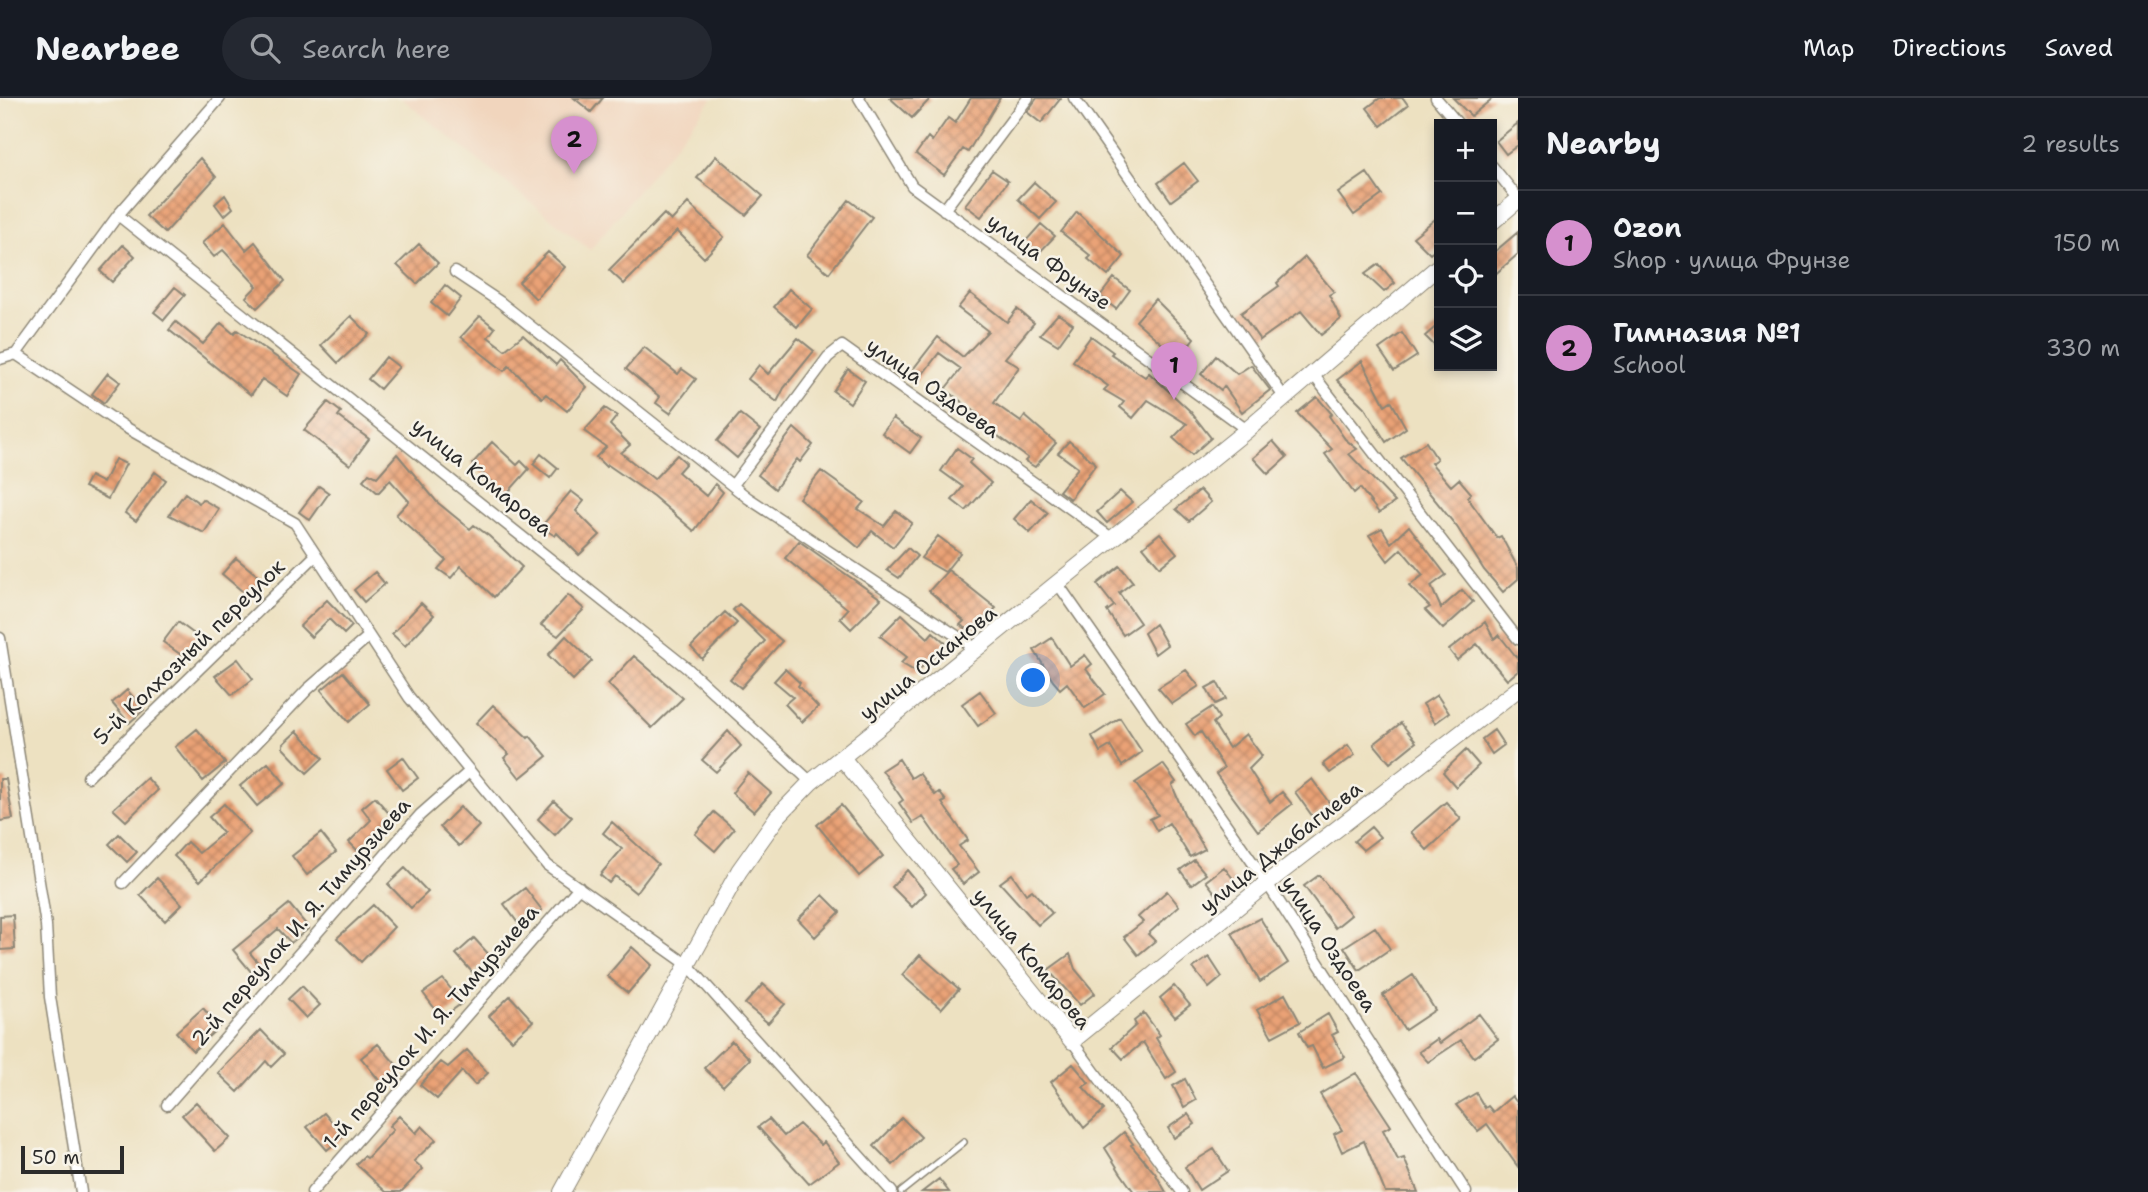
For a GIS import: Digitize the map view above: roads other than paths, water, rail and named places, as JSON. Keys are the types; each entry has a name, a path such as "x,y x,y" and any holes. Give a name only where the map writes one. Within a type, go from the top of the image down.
{"main road":[{"path":"1497,218 1518,199"},
{"name":"улица Осканова","path":"562,1192 739,871 778,816 811,782 978,650 1247,429 1434,270"},
{"name":"улица Джабагиева","path":"1072,1041 1267,883 1518,689"},
{"name":"улица Комарова","path":"843,759 1072,1041"}],"street":[{"path":"0,359 16,354 118,215 220,98"},
{"path":"944,210 1028,98"},
{"path":"1074,98 1284,397"},
{"path":"1436,98 1454,119"},
{"name":"улица Фрунзе","path":"862,99 912,186 1247,429"},
{"path":"1497,172 1518,199"},
{"name":"улица Комарова","path":"118,215 687,668 811,782"},
{"path":"455,272 500,302 733,485 978,650"},
{"name":"улица Оздоева","path":"733,485 828,357 842,346 1113,539"},
{"path":"16,354 125,427 295,523 410,697 547,865 688,965 892,1192"},
{"path":"1312,373 1518,639"},
{"name":"5-й Колхозный переулок","path":"88,777 316,555"},
{"name":"улица Оздоева","path":"1058,584 1267,883 1465,1192"},
{"path":"123,883 308,689 369,636"},
{"path":"0,638 46,925 50,997 81,1192"},
{"name":"2-й переулок И. Я. Тимурзиева","path":"167,1105 420,815 470,771"},
{"name":"1-й переулок И. Я. Тимурзиева","path":"312,1192 579,887"},
{"name":"улица Комарова","path":"1072,1041 1182,1192"}],"lane":[{"path":"901,1192 964,1142"}],"place":[{"name":"Гимназия №1","path":"574,174"},
{"name":"Ozon","path":"1174,400"}]}
